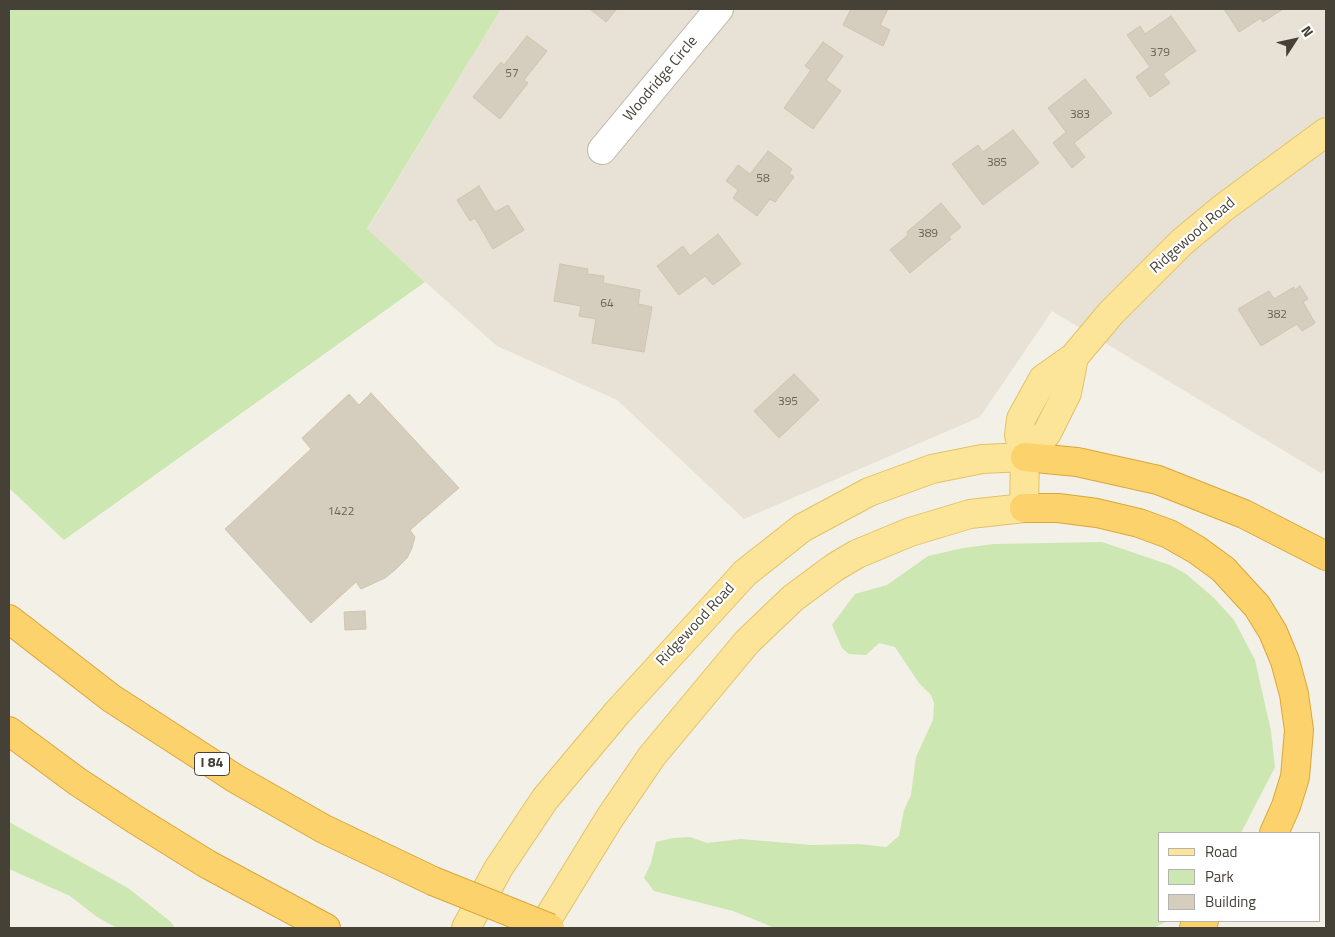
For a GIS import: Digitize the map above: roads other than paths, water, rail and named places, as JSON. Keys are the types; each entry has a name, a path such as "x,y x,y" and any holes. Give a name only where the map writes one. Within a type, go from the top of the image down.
{"highway":[{"path":"1025,457 1077,462 1158,480 1236,511 1326,556"},
{"path":"1024,508 1097,513 1139,523 1169,534 1197,550 1223,569 1257,606 1273,632 1285,661 1294,694 1299,730 1295,777 1286,806 1274,832"},
{"name":"I 84","path":"9,619 111,698 236,780 324,829 433,881 550,928"},
{"path":"9,731 78,782 136,820 207,864 326,928"}],"main road":[{"name":"Ridgewood Road","path":"1024,508 1025,457 1020,435 1021,419 1043,380 1074,358 1111,313 1163,260 1224,208 1326,132"},
{"name":"Ridgewood Road","path":"466,928 518,838 559,781 680,643 759,560 802,528 834,509 900,479 966,462 1025,457"},
{"path":"542,928 609,819 652,756 741,648 793,598 842,563 894,538 970,514 1024,508"}],"street":[{"name":"Woodridge Circle","path":"602,150 719,9"}]}
